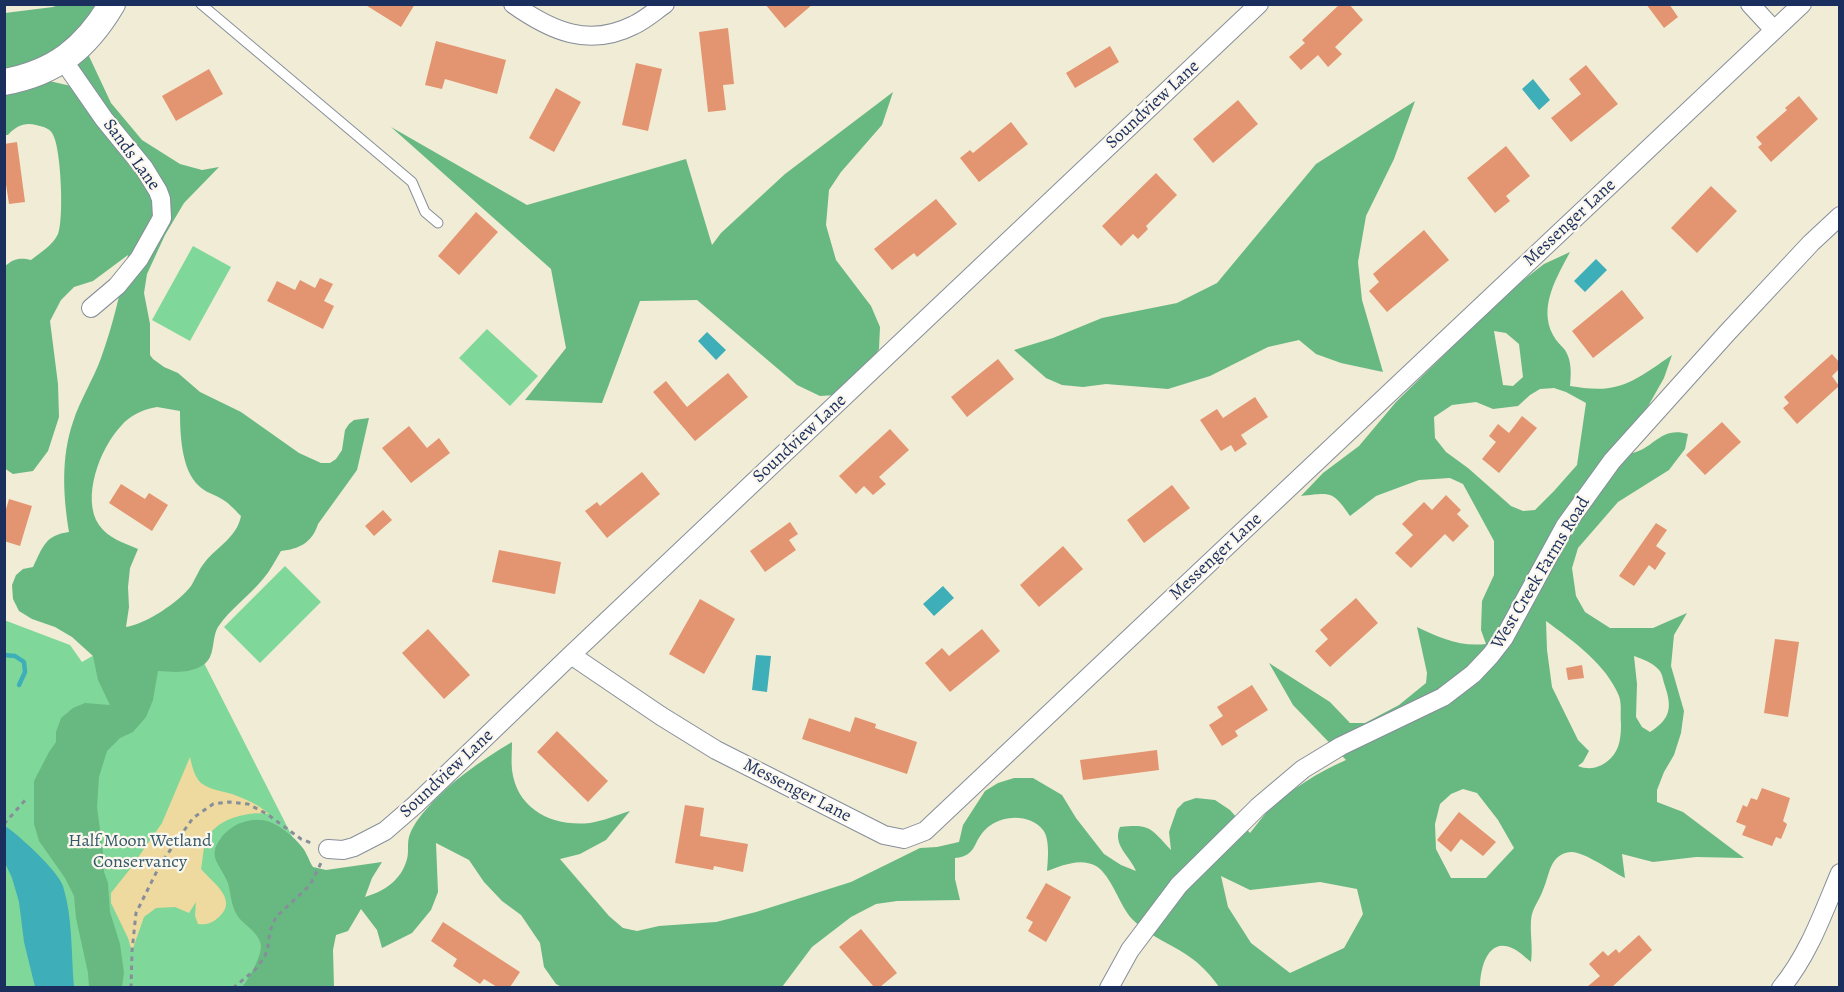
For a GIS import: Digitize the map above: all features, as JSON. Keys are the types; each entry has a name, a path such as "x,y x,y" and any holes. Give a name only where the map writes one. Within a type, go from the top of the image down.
{"main road":[{"path":"4,82 30,76 63,60 88,38 112,4"}],"street":[{"path":"513,4 547,26 565,33 588,36 608,35 634,26 664,4"},
{"name":"Soundview Lane","path":"328,849 343,850 354,847 385,831 415,805 1259,4"},
{"path":"1750,4 1774,30"},
{"name":"Messenger Lane","path":"571,656 716,750 884,835 904,839 925,831 1802,4"},
{"name":"Sands Lane","path":"63,60 104,118 144,168 161,199 162,218 140,259 117,286 91,308"},
{"name":"West Creek Farms Road","path":"1109,987 1130,950 1179,885 1258,807 1303,769 1341,746 1443,697 1473,674 1504,638 1565,526 1612,461 1734,325 1839,216"},
{"path":"1781,987 1799,964 1815,935 1839,873"}],"lane":[{"path":"201,4 412,182 425,212 438,223"}],"path":[{"path":"4,824 27,798"},
{"path":"131,987 136,913 161,863 194,818 213,804 230,802 248,804 267,814 301,839 328,849 310,885 276,916 270,931 265,956 255,970 233,987"}],"green space":[{"path":"101,5 88,54 111,103 142,140 180,164 202,170 219,167 184,203 165,235 147,274 144,293 150,324 150,355 153,359 178,373 200,392 241,412 299,453 321,463 330,463 336,459 342,450 345,430 349,424 354,420 369,418 357,470 318,524 312,536 299,547 281,551 263,579 223,620 216,632 212,653 207,662 187,671 158,671 153,700 146,717 133,732 120,738 107,751 99,777 97,807 110,912 120,944 124,973 122,987 89,987 74,896 65,878 39,841 34,824 34,781 56,742 56,732 61,718 73,708 85,703 110,705 98,680 93,656 72,637 19,611 13,599 12,585 16,575 23,569 33,567 42,548 50,539 69,532 65,504 66,449 76,414 105,346 128,255 93,281 74,287 61,300 50,321 58,384 59,417 48,451 33,471 13,474 4,468 5,266 17,259 31,260 53,242 60,226 61,200 60,171 53,134 44,127 28,124 5,135 5,87 45,80 71,86 64,70 5,69 5,13 53,7","holes":["157,407 180,411 180,430 188,471 199,486 226,502 241,516 236,530 205,562 186,592 152,617 126,627 130,568 138,549 112,537 99,525 92,501 95,474 113,435 133,416"]},
{"path":"893,92 882,125 841,172 829,190 826,225 836,260 871,306 880,327 879,349 865,370 836,395 820,396 797,385 697,300 640,301 602,403 525,400 566,348 551,269 391,127 527,205 686,159 712,245 721,233 785,174"},
{"path":"1415,101 1394,159 1366,216 1358,262 1362,300 1383,372 1341,363 1316,354 1299,340 1268,347 1210,376 1168,389 1106,384 1083,387 1062,385 1046,378 1014,350 1053,338 1102,318 1177,303 1217,283 1316,164"},
{"path":"193,246 231,267 190,341 152,320"},
{"path":"1570,252 1551,292 1547,314 1553,335 1569,359 1570,386 1599,389 1618,386 1642,375 1672,355 1664,378 1642,417 1632,453 1640,451 1664,435 1678,432 1688,434 1685,449 1669,470 1618,502 1578,548 1572,568 1576,596 1585,612 1610,628 1653,628 1687,613 1674,635 1671,666 1684,711 1681,733 1674,755 1657,790 1657,802 1683,812 1744,858 1696,857 1653,862 1622,854 1625,878 1583,855 1571,852 1564,854 1558,857 1551,866 1533,912 1531,962 1512,948 1496,947 1484,964 1480,987 1219,987 1194,960 1146,931 1132,919 1107,877 1096,866 1077,862 1047,871 1048,844 1043,830 1023,818 1007,818 987,828 968,854 955,858 955,879 960,900 897,901 876,904 851,917 812,947 782,987 562,987 556,984 544,967 540,943 521,915 502,901 484,882 469,860 436,843 438,892 431,910 412,933 382,948 377,930 361,909 348,931 336,935 333,950 334,987 242,987 254,968 261,946 255,934 236,914 228,883 216,861 217,845 227,832 246,821 270,822 283,829 304,849 313,867 326,870 382,862 372,878 365,897 391,884 401,873 407,859 411,831 433,802 465,773 512,742 515,784 521,796 539,813 550,819 576,824 595,822 630,811 606,840 580,854 560,859 609,916 623,928 637,931 659,926 716,922 756,912 851,882 920,848 959,842 963,825 985,791 998,783 1014,778 1033,778 1062,795 1076,818 1104,854 1136,871 1120,845 1118,833 1120,827 1138,826 1149,829 1171,850 1169,832 1177,809 1184,802 1196,798 1215,800 1230,810 1250,833 1265,814 1285,796 1315,776 1346,760 1293,705 1269,663 1330,702 1350,723 1365,723 1399,705 1426,683 1427,673 1417,627 1459,643 1486,644 1481,630 1482,601 1494,575 1494,541 1463,484 1450,478 1419,480 1376,496 1350,516 1339,501 1330,495 1301,496 1323,473 1359,446 1396,402 1508,292 1544,264","holes":["1494,331 1506,333 1519,344 1523,377 1513,386 1503,385","1554,388 1586,403 1577,465 1535,510 1523,511 1511,506 1446,452 1435,438 1434,417 1452,405 1476,402 1493,409 1518,406 1540,389","1546,621 1578,645 1597,663 1619,696 1621,724 1619,742 1614,754 1600,766 1592,768 1578,766 1589,751 1578,740 1552,687","1634,656 1651,663 1660,671 1669,705 1663,722 1650,732 1642,727 1636,717 1637,684","1463,789 1477,793 1498,820 1514,848 1486,878 1451,878 1436,849 1435,824 1440,804 1451,794","1221,876 1250,890 1320,882 1357,889 1363,914 1344,948 1290,973 1251,943 1228,907"]},
{"path":"487,329 538,376 510,406 459,358"},
{"path":"285,566 321,602 260,663 224,627"},
{"name":"Half Moon Wetland Conservancy","path":"176,608 323,897 261,987 5,987 4,620 70,645 82,662"}],"sand":[{"path":"190,757 195,774 201,783 212,789 247,800 269,814 244,815 227,820 213,830 206,839 201,869 225,897 225,910 220,916 210,923 198,924 195,916 196,902 189,913 175,907 156,908 144,917 132,951 111,903 111,893 162,823"}],"water":[{"path":"1533,79 1550,100 1539,110 1522,89"},
{"path":"1596,259 1607,270 1585,292 1574,281"},
{"path":"707,332 726,350 716,360 698,341"},
{"path":"943,586 954,598 934,616 923,604"},
{"path":"756,655 771,656 767,692 752,690"},
{"path":"5,826 46,863 63,886 70,923 74,987 35,987 24,942 19,902 5,863"}],"building":[{"path":"364,4 415,4 401,27"},
{"path":"765,4 813,4 785,28"},
{"path":"1340,4 1349,4 1363,20 1335,47 1342,54 1328,67 1318,55 1301,70 1289,57 1305,43 1302,40"},
{"path":"1646,4 1669,4 1678,17 1664,28"},
{"path":"728,28 734,84 723,85 726,110 708,112 699,32"},
{"path":"436,41 506,60 497,94 445,79 442,89 425,85"},
{"path":"1110,46 1119,62 1075,88 1066,73"},
{"path":"636,63 662,69 648,131 622,125"},
{"path":"1586,65 1618,104 1571,142 1551,118 1581,94 1569,79"},
{"path":"209,69 223,94 176,121 162,96"},
{"path":"556,88 581,102 554,152 529,138"},
{"path":"1799,96 1818,119 1771,162 1758,147 1762,144 1756,137 1787,110 1785,108"},
{"path":"1238,100 1258,124 1213,163 1193,139"},
{"path":"1011,122 1028,144 979,182 960,158 970,150 973,153"},
{"path":"17,142 25,202 9,204 4,171 4,144"},
{"path":"1506,146 1530,176 1506,196 1510,201 1495,213 1467,178"},
{"path":"1156,173 1177,195 1146,226 1148,229 1138,239 1133,234 1121,246 1102,226"},
{"path":"1711,186 1737,211 1697,253 1671,228"},
{"path":"936,199 957,224 917,257 914,253 892,270 874,249"},
{"path":"476,212 498,232 459,275 438,256"},
{"path":"1424,230 1449,260 1387,312 1369,291 1379,282 1373,274"},
{"path":"320,278 333,284 324,301 334,306 323,329 267,301 277,281 295,290 300,280 315,288"},
{"path":"1622,290 1644,318 1593,358 1572,331"},
{"path":"1832,354 1839,362 1839,369 1832,376 1839,386 1797,424 1783,408 1789,403 1784,397"},
{"path":"998,359 1014,379 967,417 951,397"},
{"path":"728,373 748,397 695,441 653,392 666,381 687,407"},
{"path":"1255,397 1268,417 1241,435 1247,444 1235,452 1231,445 1221,451 1200,420 1217,409 1223,418"},
{"path":"1522,416 1537,428 1499,473 1482,459 1496,442 1489,436 1498,424 1509,433"},
{"path":"1722,422 1741,442 1705,475 1686,455"},
{"path":"409,426 427,448 439,438 450,453 411,483 382,448"},
{"path":"890,429 909,450 879,477 886,484 873,495 864,486 856,494 839,476"},
{"path":"642,472 660,494 607,538 585,511 597,502 600,506"},
{"path":"121,484 145,499 149,493 168,505 152,531 109,503"},
{"path":"1172,485 1190,508 1144,543 1127,520"},
{"path":"1446,495 1461,510 1457,514 1469,526 1453,542 1445,534 1411,568 1395,553 1413,535 1402,524 1424,502 1432,510"},
{"path":"9,499 32,506 20,546 4,541 4,516"},
{"path":"383,510 392,520 374,536 365,526"},
{"path":"790,522 798,534 789,540 796,550 765,572 750,551"},
{"path":"1656,523 1667,530 1656,546 1666,553 1655,570 1649,565 1634,586 1619,576"},
{"path":"1063,546 1083,569 1039,607 1020,585"},
{"path":"499,550 561,562 555,594 492,582"},
{"path":"1356,598 1378,623 1330,667 1315,651 1328,639 1320,630"},
{"path":"700,599 735,619 704,674 669,654"},
{"path":"428,629 470,675 444,699 402,653"},
{"path":"982,629 1000,651 950,692 925,663 942,648 949,656"},
{"path":"1775,639 1799,642 1788,717 1764,713"},
{"path":"1582,665 1584,678 1568,680 1566,668"},
{"path":"1252,685 1268,710 1235,731 1238,736 1222,746 1209,725 1223,716 1217,707"},
{"path":"855,717 876,724 875,728 917,742 907,774 802,739 809,718 850,732"},
{"path":"557,731 608,781 588,802 537,752"},
{"path":"1157,750 1159,770 1083,780 1080,760"},
{"path":"1762,788 1790,798 1783,821 1787,824 1786,827 1781,839 1776,837 1772,846 1742,835 1746,826 1736,822 1743,805 1747,807 1751,798 1757,800"},
{"path":"685,805 704,808 700,836 748,844 743,872 714,866 713,870 675,863"},
{"path":"1459,812 1496,842 1483,856 1461,839 1451,852 1437,840"},
{"path":"1046,883 1071,897 1046,942 1028,931 1033,922 1026,918"},
{"path":"443,922 520,972 510,987 497,987 484,979 480,984 453,966 457,959 431,941"},
{"path":"861,929 897,973 880,987 874,987 839,947"},
{"path":"1639,935 1652,950 1612,987 1587,987 1600,976 1589,964 1603,951 1608,956 1616,949 1619,953"}],"waterway":[{"path":"4,655 15,656 24,662 25,672 19,685"}]}
